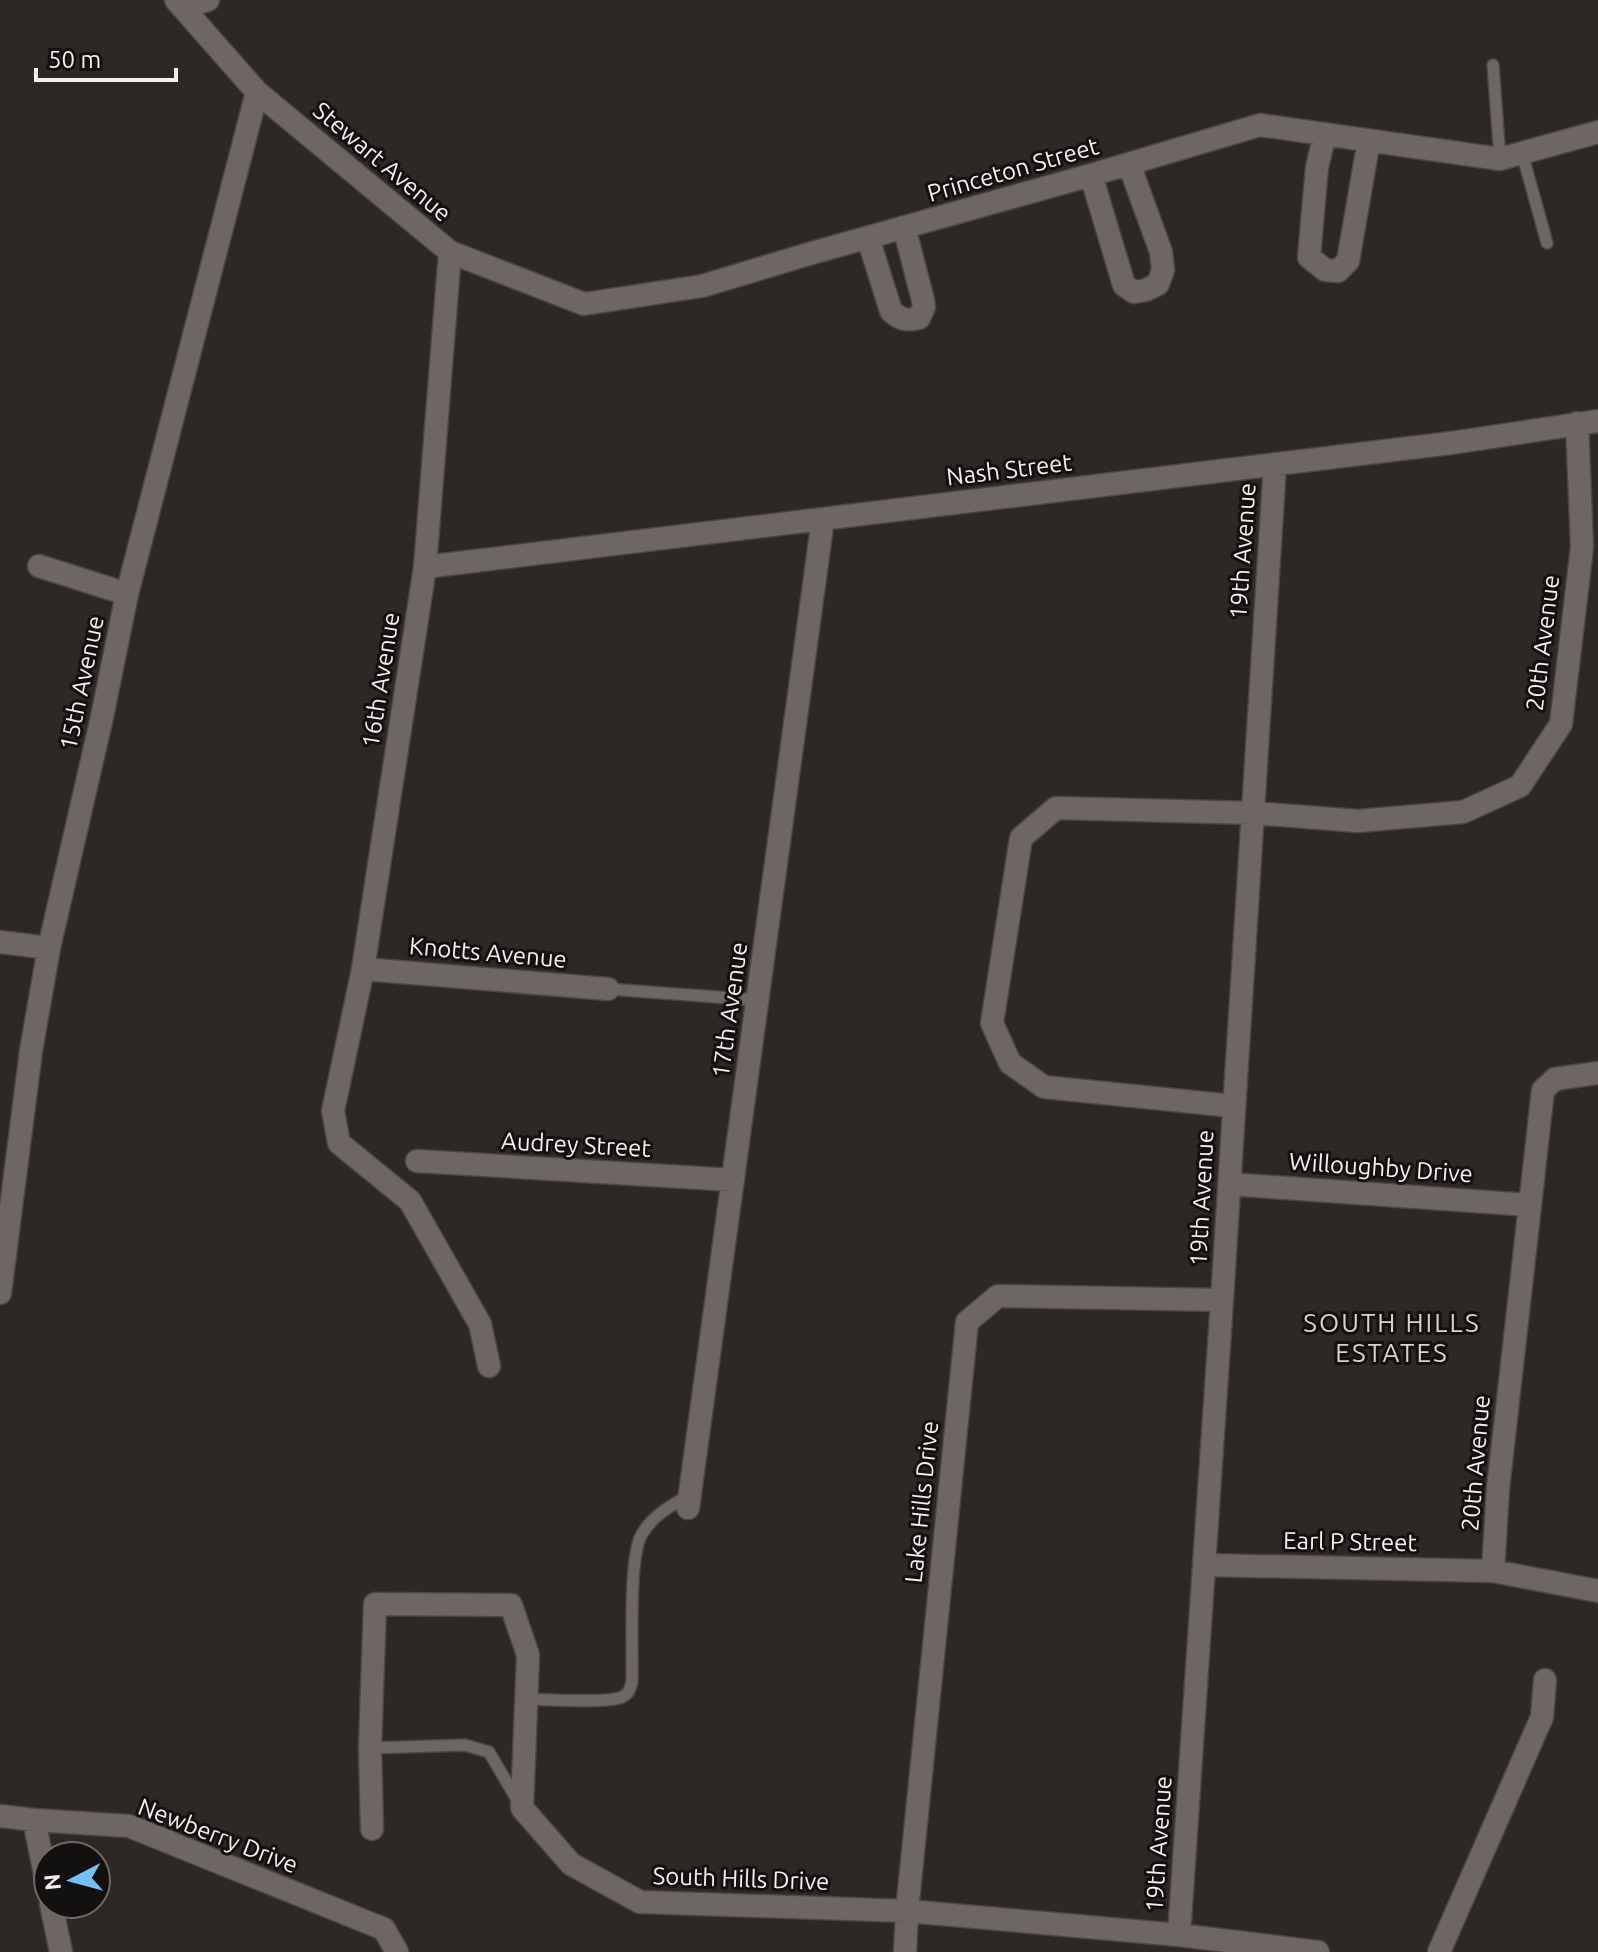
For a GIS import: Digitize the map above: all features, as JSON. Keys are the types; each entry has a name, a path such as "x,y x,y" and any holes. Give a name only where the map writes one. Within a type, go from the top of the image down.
{"street":[{"path":"180,4 208,0"},
{"name":"Stewart Avenue","path":"180,4 257,92 450,252"},
{"name":"15th Avenue","path":"0,1293 31,1051 49,948 127,594 257,92"},
{"name":"Princeton Street","path":"450,252 584,304 702,286 1260,125 1500,159 1598,132"},
{"path":"1325,134 1317,167 1309,257 1325,270 1338,271 1348,261 1369,140"},
{"path":"1091,175 1124,285 1134,292 1146,290 1158,284 1163,270 1161,252 1129,164"},
{"path":"868,238 891,311 900,319 910,321 919,318 924,307 904,227"},
{"name":"16th Avenue","path":"450,252 425,567 363,969 333,1111 339,1143 410,1201 480,1324 489,1366"},
{"name":"Nash Street","path":"425,567 1451,443 1587,422"},
{"name":"20th Avenue","path":"1233,1106 1044,1087 1010,1063 992,1023 1021,838 1056,808 1254,813 1358,821 1463,812 1520,786 1561,724 1582,547 1587,422"},
{"name":"19th Avenue","path":"1179,1935 1275,464"},
{"name":"17th Avenue","path":"689,1501 823,519"},
{"path":"39,566 127,594"},
{"path":"0,942 49,948"},
{"name":"Knotts Avenue","path":"363,969 608,989"},
{"name":"20th Avenue","path":"1493,1571 1498,1489 1543,1090 1555,1079 1598,1073"},
{"name":"Audrey Street","path":"417,1161 733,1180"},
{"name":"Willoughby Drive","path":"1229,1184 1529,1205"},
{"name":"Lake Hills Drive","path":"905,1952 967,1322 998,1296 1222,1300"},
{"name":"Earl P Street","path":"1205,1565 1493,1571"},
{"path":"1493,1571 1598,1591"},
{"path":"372,1829 370,1748 375,1604 511,1605 528,1655 522,1808"},
{"path":"1439,1952 1542,1717 1545,1680"},
{"name":"South Hills Drive","path":"522,1808 571,1864 640,1902 907,1911 1179,1935 1318,1952"},
{"name":"Newberry Drive","path":"0,1816 129,1826 384,1929 397,1952"},
{"path":"34,1820 38,1840"},
{"path":"54,1920 61,1952"}],"lane":[{"path":"1493,65 1500,159"},
{"path":"1522,153 1547,243"},
{"path":"608,989 758,1000"},
{"path":"526,1699 605,1700 619,1699 629,1693 632,1682 634,1576 640,1535 658,1514 689,1501"},
{"path":"370,1748 465,1745 489,1752 522,1808"}],"district":[{"name":"SOUTH HILLS ESTATES","path":"1392,1338"}]}
